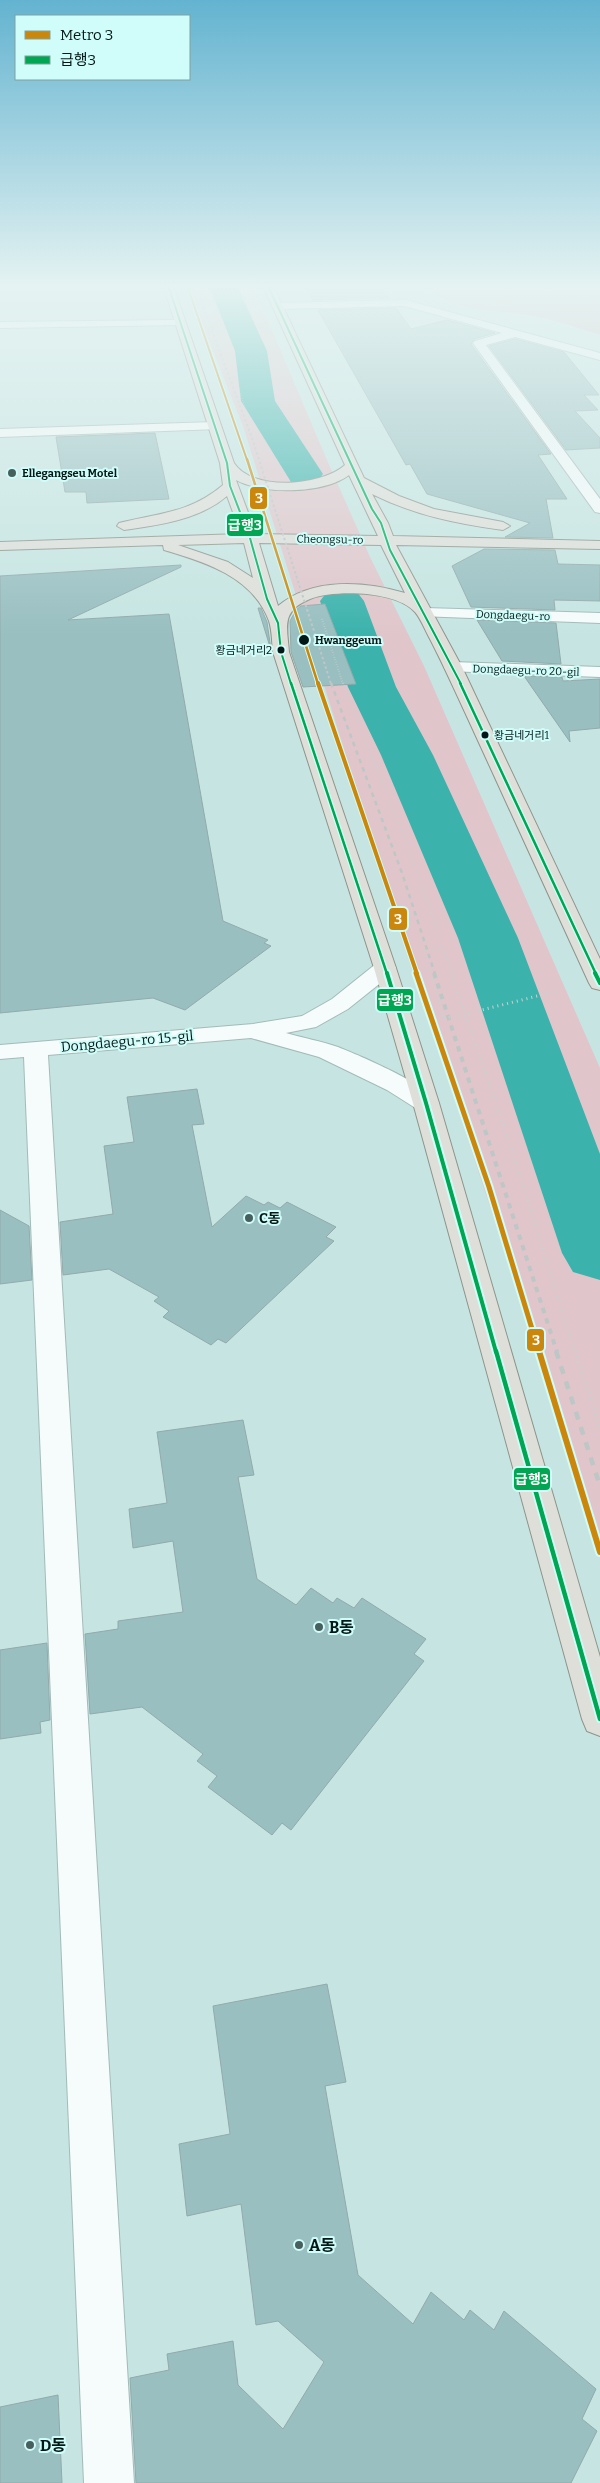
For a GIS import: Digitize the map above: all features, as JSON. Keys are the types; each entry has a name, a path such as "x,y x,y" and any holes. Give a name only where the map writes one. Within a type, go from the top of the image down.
{"main road":[{"path":"209,404 229,475 240,528 267,600 278,623"},
{"path":"321,404 351,460 405,579 453,668 600,984"},
{"path":"122,526 161,521 179,516 206,504 229,475 229,469 235,475 246,480 268,485 294,486 327,482 340,477 348,472 352,466 351,460"},
{"path":"360,482 398,502 434,514 456,520 508,526 415,524"},
{"name":"Cheongsu-ro","path":"363,522 398,523"},
{"name":"Cheongsu-ro","path":"0,546 136,541 282,523"},
{"path":"107,527 198,524"},
{"name":"Cheongsu-ro","path":"240,528 387,540 600,545"},
{"path":"136,541 172,548 220,564 248,580 267,600"},
{"path":"405,579 419,560 454,544 467,542"},
{"path":"425,613 415,603 397,595 351,589 326,590 305,595 288,603 279,613 278,623 281,652 385,968 426,1103 600,1719"}],"street":[{"path":"523,404 600,509"},
{"path":"0,433 214,426"},
{"name":"Dongdaegu-ro","path":"425,613 600,618"},
{"name":"Dongdaegu-ro 20-gil","path":"453,668 600,672"},
{"name":"Dongdaegu-ro 15-gil","path":"0,1052 253,1031 308,1022 340,1004 385,968"},
{"path":"253,1031 328,1052 396,1084 426,1103"},
{"path":"36,1049 109,2483"}],"path":[{"path":"244,404 270,464"},
{"path":"321,614 355,721 378,769 399,822 512,1153 550,1276 600,1426"},
{"path":"442,949 424,950 444,1020"},
{"path":"429,1021 458,1018 531,994 557,991"}],"shaded area":[{"path":"234,404 303,404 370,557 424,666 600,1068 600,1542 429,1021 243,426"}],"building":[{"path":"371,404 515,404 551,454 538,455 567,499 546,499 553,538 505,537 530,523 427,494 410,464 406,465"},
{"path":"532,404 592,404 598,410 575,411 600,438 600,448 566,450"},
{"path":"155,433 169,499 87,503 86,492 65,492 56,437"},
{"path":"484,549 555,550 558,564 600,565 600,601 554,600 555,610 471,607 452,566"},
{"path":"181,565 181,567 68,620 169,614 223,921 268,940 264,943 271,946 185,1010 153,998 0,1013 0,576"},
{"path":"325,604 356,684 303,687 291,652 290,621 296,610 301,606"},
{"path":"258,608 261,608 267,622 271,650"},
{"path":"477,620 556,623 561,664 502,661"},
{"path":"524,676 562,677 563,681 600,679 600,728 569,731 570,742"},
{"name":"C동","path":"197,1089 204,1124 192,1125 212,1227 246,1196 264,1205 268,1202 280,1208 287,1202 336,1227 326,1237 334,1241 226,1343 218,1339 211,1345 163,1317 169,1311 154,1301 159,1297 109,1269 63,1275 60,1222 113,1214 104,1146 134,1142 127,1097"},
{"path":"0,1210 29,1226 32,1280 0,1284"},
{"name":"B동","path":"243,1420 254,1475 238,1477 257,1579 296,1605 311,1588 333,1603 337,1598 354,1608 362,1598 426,1639 414,1654 424,1661 291,1830 282,1823 272,1835 208,1787 217,1776 197,1761 203,1754 142,1707 90,1714 85,1634 118,1629 118,1621 183,1612 173,1541 133,1548 129,1509 167,1503 157,1432"},
{"path":"47,1643 50,1720 40,1722 41,1733 0,1739 0,1650"},
{"name":"A동","path":"327,1984 346,2082 325,2086 358,2275 413,2324 431,2292 464,2320 470,2310 494,2330 504,2311 596,2389 582,2419 597,2431 571,2483 136,2483 130,2378 169,2370 167,2354 233,2341 238,2385 283,2429 324,2362 278,2321 256,2325 241,2204 187,2216 179,2144 230,2134 213,2006"},
{"name":"D동","path":"58,2395 62,2483 0,2483 0,2407"}],"waterway":[{"path":"260,404 304,474"},
{"path":"342,601 372,687 407,755 488,938 600,1253"}],"railway":[{"path":"239,404 331,684"},
{"path":"331,683 402,873 435,974"},
{"path":"434,973 557,1352"},
{"path":"556,1351 600,1486"}],"metro line":[{"name":"3","path":"228,404 307,651 489,1187 600,1552"}],"transit line":[{"name":"급행3","path":"207,404 227,463 230,486 250,538 267,599 278,623 281,652 385,968 426,1103 600,1719"},
{"name":"급행3","path":"323,404 372,509 381,523 390,550 453,667 600,983"}],"place":[{"name":"Ellegangseu Motel","path":"12,473"},
{"name":"Hwanggeum","path":"304,640"},
{"name":"황금네거리2","path":"281,650"},
{"name":"황금네거리1","path":"485,735"},
{"name":"C동","path":"249,1218"},
{"name":"B동","path":"319,1627"},
{"name":"A동","path":"299,2245"},
{"name":"D동","path":"30,2445"}]}
